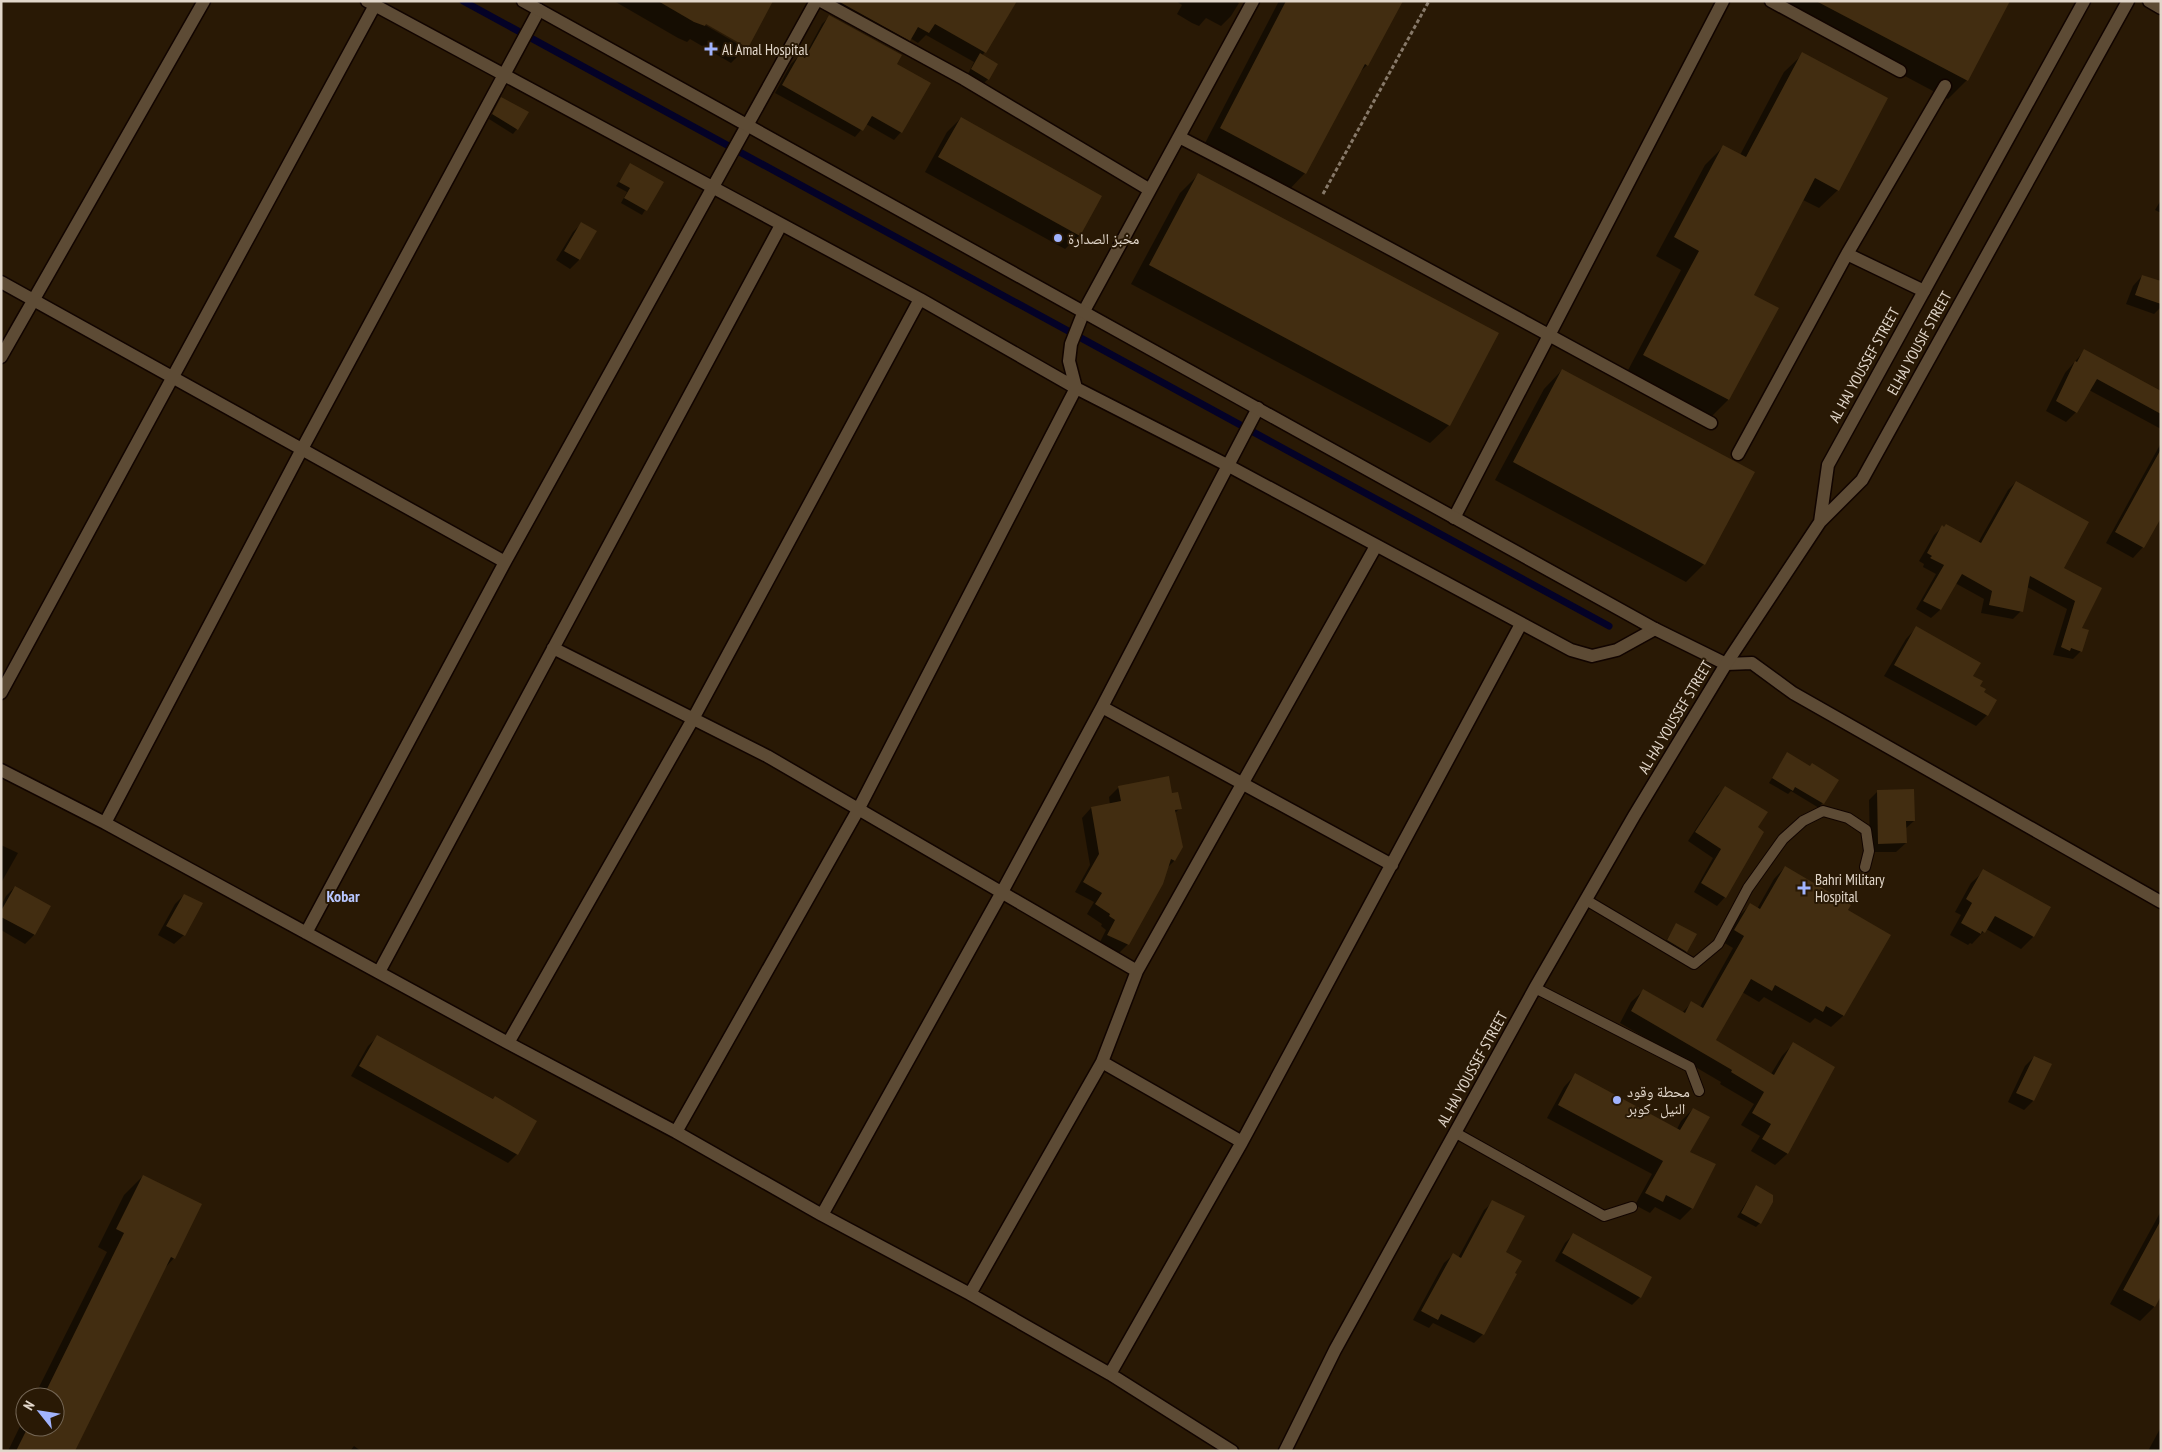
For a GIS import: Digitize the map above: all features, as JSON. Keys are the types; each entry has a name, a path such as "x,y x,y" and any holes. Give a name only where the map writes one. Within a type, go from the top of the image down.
{"street":[{"path":"1,358 204,1"},
{"path":"523,1 1084,311 1255,413 1454,518 1655,629 1726,664 1752,663 1801,698 2161,902"},
{"path":"306,933 506,562 816,1"},
{"path":"821,1 964,79 1150,190"},
{"path":"676,1132 858,810 1076,388 1069,361 1071,344 1084,311 1253,1"},
{"path":"1454,518 1723,1"},
{"path":"1770,1 1900,71"},
{"name":"AL HAJ YOUSSEF STREET","path":"1820,522 1828,465 2084,1"},
{"name":"AL HAJ YOUSSEF STREET","path":"1285,1451 1336,1350 1535,988 1586,900 1726,664 1820,522 1862,480 2128,1"},
{"path":"2149,1 2161,8"},
{"path":"1,693 173,378 371,3 920,299 1076,388 1227,465 1571,650 1592,656 1617,650 1655,629"},
{"path":"105,823 302,449 539,10"},
{"path":"1738,454 1848,254 1945,86"},
{"path":"1179,137 1316,208 1548,336 1711,423"},
{"path":"379,972 781,224"},
{"path":"1848,254 1924,291"},
{"path":"1,282 506,562"},
{"path":"508,1043 692,719 920,299"},
{"path":"822,1215 1002,892 1102,707 1255,413"},
{"path":"970,1294 1102,1062 1137,971 1376,546"},
{"path":"1110,1374 1242,1142 1521,624"},
{"path":"553,648 767,756 1137,971"},
{"path":"1102,707 1392,865"},
{"path":"1,770 105,823 508,1043 676,1132 822,1215 970,1294 1110,1374 1232,1451"},
{"path":"1102,1062 1242,1142"}],"lane":[{"path":"1586,900 1694,964 1718,944 1753,881 1783,839 1803,821 1823,811 1848,818 1866,830 1869,851 1865,867"},
{"path":"1535,988 1690,1067 1699,1091"},
{"path":"1456,1133 1604,1216 1632,1207"}],"path":[{"path":"1316,208 1428,1"}],"building":[{"path":"658,1 773,1 748,48 706,24 705,26 694,22"},
{"path":"838,1 1017,1 986,53 935,24 929,33 918,27 910,41"},
{"path":"1286,1 1403,1 1368,66 1365,64 1306,174 1220,128"},
{"path":"1816,1 2010,1 1968,81"},
{"path":"829,15 902,55 897,64 931,83 902,133 872,116 863,131 782,85 799,55 805,58"},
{"path":"1802,52 1888,98 1839,191 1815,178 1754,295 1779,308 1729,400 1643,355 1699,251 1674,237 1723,145 1746,157"},
{"path":"980,53 998,64 989,80 971,69"},
{"path":"501,97 529,112 518,130 492,114"},
{"path":"961,117 1102,196 1080,236 938,157"},
{"path":"630,163 664,182 647,211 624,198 630,188 619,182"},
{"path":"1198,173 1499,333 1450,426 1149,265"},
{"path":"581,222 597,231 580,260 564,251"},
{"path":"2142,275 2161,281 2161,304 2135,295"},
{"path":"2084,349 2161,391 2161,414 2097,379 2077,413 2056,401 2075,361 2077,362"},
{"path":"1562,369 1755,472 1705,565 1513,462"},
{"path":"2161,449 2161,518 2144,548 2115,532"},
{"path":"2016,481 2089,522 2064,568 2102,588 2082,628 2089,630 2082,652 2071,648 2070,651 2061,647 2075,601 2030,576 2023,612 1989,605 1992,591 1962,574 1941,610 1923,601 1944,565 1930,558 1932,556 1927,553 1942,525 1944,527 1946,524 1981,543"},
{"path":"1916,626 1981,663 1973,676 1983,681 1980,686 1986,689 1984,692 1997,700 1988,716 1894,665"},
{"path":"1787,752 1810,766 1812,763 1839,780 1824,804 1795,787 1793,791 1772,778"},
{"path":"1169,776 1172,793 1178,792 1182,809 1175,810 1183,847 1175,861 1171,859 1163,884 1129,945 1107,935 1115,920 1109,916 1110,914 1095,904 1102,893 1083,882 1099,854 1091,807 1121,801 1118,786"},
{"path":"1725,786 1768,812 1758,827 1764,832 1726,898 1701,883 1721,849 1695,832"},
{"path":"1914,789 1915,821 1906,821 1907,843 1878,844 1877,790"},
{"path":"1785,866 1851,905 1848,910 1891,935 1844,1016 1826,1006 1823,1012 1775,985 1772,991 1751,979 1716,1040 1774,1075 1793,1042 1835,1067 1788,1154 1762,1139 1771,1124 1752,1113 1764,1092 1731,1072 1732,1070 1631,1011 1643,989 1685,1013 1691,1001 1703,1008 1744,936 1734,930 1750,903 1760,909"},
{"path":"1983,869 2051,907 2034,937 1995,916 1985,933 1982,931 1981,934 1961,923 1972,903 1966,899"},
{"path":"15,886 51,906 35,935 1,917 1,911"},
{"path":"184,894 203,903 185,936 166,926"},
{"path":"1676,923 1697,934 1687,952 1667,940"},
{"path":"377,1035 493,1099 495,1096 537,1121 518,1155 359,1066"},
{"path":"2034,1056 2052,1064 2034,1101 2016,1093"},
{"path":"1575,1073 1680,1130 1693,1108 1710,1117 1690,1152 1716,1164 1693,1209 1666,1195 1663,1202 1645,1193 1663,1161 1558,1105"},
{"path":"143,1175 202,1204 175,1259 171,1257 75,1451 16,1451 23,1437 65,1437 65,1387 48,1387 124,1233 116,1229"},
{"path":"1756,1185 1773,1195 1773,1202 1761,1224 1741,1213"},
{"path":"1492,1200 1525,1216 1506,1252 1522,1261 1484,1335 1441,1314 1438,1320 1421,1311 1453,1253 1461,1258"},
{"path":"2161,1220 2161,1296 2155,1307 2123,1290"},
{"path":"1573,1233 1652,1277 1641,1298 1562,1253"}],"waterway":[{"path":"463,1 1609,626"}],"place":[{"name":"Al Amal Hospital","path":"711,49"},
{"name":"مخبز الصدارة","path":"1058,238"},
{"name":"Bahri Military Hospital","path":"1804,888"},
{"name":"محطة وقود النيل - كوبر","path":"1617,1100"}],"district":[{"name":"Kobar","path":"343,896"}]}
